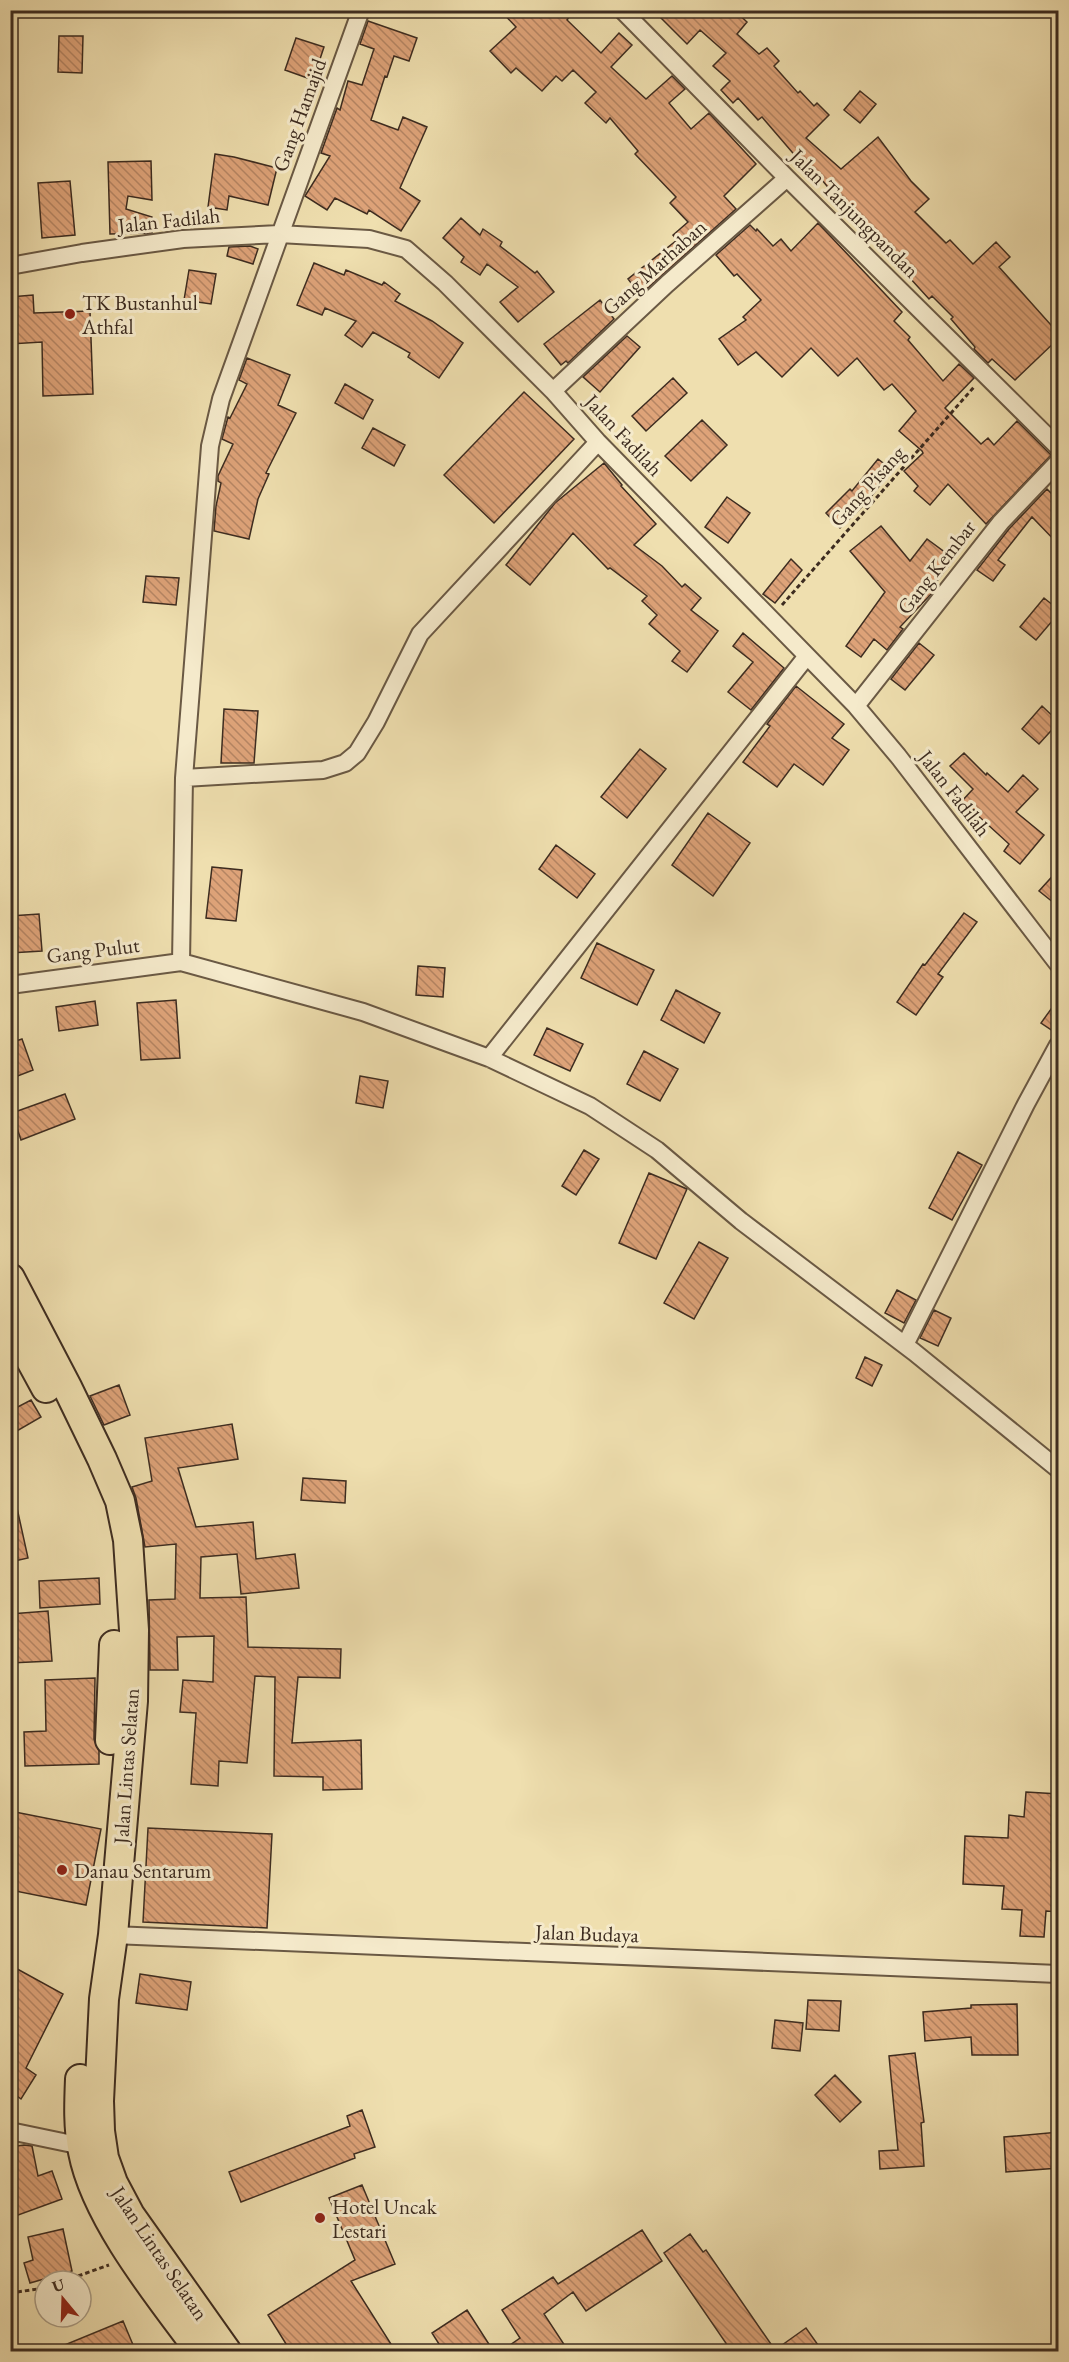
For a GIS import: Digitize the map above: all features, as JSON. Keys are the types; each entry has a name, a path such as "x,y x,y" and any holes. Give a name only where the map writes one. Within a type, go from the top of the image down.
{"highway":[{"name":"Jalan Lintas Selatan","path":"10,1278 102,1460 120,1501 128,1539 134,1630 133,1701 113,1935 104,1999 100,2081 100,2131 104,2158 113,2183 130,2215 227,2352"},
{"name":"Jalan Lintas Selatan","path":"10,1322 85,1465 101,1505 108,1539 115,1625 112,1704 105,1827 82,2050 79,2107 82,2146 91,2182 100,2204 133,2256 201,2352"}],"street":[{"name":"Gang Hamajid","path":"181,962 184,778 210,446 220,399 361,10"},
{"name":"Jalan Tanjungpandan","path":"622,10 787,178 1059,447"},
{"name":"Gang Marhaban","path":"553,391 667,284 787,178"},
{"name":"Jalan Fadilah","path":"10,266 183,239 279,234 369,239 406,249 445,284 553,391 598,442 856,706 1059,964"},
{"path":"184,778 323,770 345,764 357,753 376,722 420,634 598,442"},
{"name":"Gang Kembar","path":"856,706 988,538 1059,462"},
{"path":"489,1058 807,656"},
{"path":"181,962 363,1012 489,1058 590,1106 657,1150 741,1221 905,1345 1059,1469"},
{"name":"Gang Pulut","path":"10,984 181,962"},
{"path":"905,1345 1026,1104 1059,1045"},
{"name":"Jalan Budaya","path":"113,1935 1059,1974"},
{"path":"10,2131 82,2146"}],"path":[{"name":"Gang Pisang","path":"771,617 986,374"},
{"path":"93,2270 133,2256"},
{"path":"10,2293 33,2290"}],"building":[{"path":"500,10 562,10 569,17 567,20 601,53 619,33 632,45 611,67 646,99 672,76 685,89 669,103 691,129 709,113 756,164 724,196 736,209 640,295 628,279 677,240 673,235 688,222 670,203 676,197 635,154 638,151 610,118 606,123 585,103 596,92 573,70 562,81 556,76 542,91 516,68 511,73 490,51 516,27"},
{"path":"653,10 734,10 747,22 737,34 759,54 767,48 779,61 774,66 798,93 800,91 814,106 817,103 829,115 806,138 841,169 878,137 911,181 929,199 915,212 946,243 950,240 973,264 996,242 1010,257 999,267 1059,334 1059,338 1015,380 992,359 988,363 951,319 953,317 932,296 929,299 909,277 913,273 886,240 878,246 866,232 869,229 840,194 836,197 822,180 798,159 762,117 758,120 738,98 733,103 721,90 730,81 713,66 726,53 700,30 687,44"},
{"path":"368,21 417,38 409,61 394,56 371,120 398,130 403,117 427,127 400,188 420,201 401,231 369,210 367,214 335,198 327,210 305,196 330,156 321,153 337,108 340,110 348,81 362,85 374,49 360,44"},
{"path":"59,36 83,36 82,73 58,72"},
{"path":"296,38 324,47 313,80 285,70"},
{"path":"860,91 876,104 860,123 844,110"},
{"path":"215,154 277,168 268,205 229,196 227,210 208,207"},
{"path":"151,161 152,200 128,196 126,209 152,217 152,233 110,234 108,162"},
{"path":"70,181 75,235 42,238 38,183"},
{"path":"461,218 480,235 483,229 502,242 500,246 535,273 537,271 554,292 518,322 500,302 518,287 487,264 480,275 461,262 464,257 443,238"},
{"path":"818,223 902,312 894,321 910,337 908,340 943,381 959,364 974,378 945,408 981,444 988,438 994,445 1017,421 1051,455 986,524 948,484 930,505 914,491 918,486 904,471 923,453 899,431 916,411 892,384 884,390 857,358 838,376 811,348 782,377 756,352 738,365 719,339 746,320 743,317 761,300 737,274 734,276 716,255 750,225 773,246 781,239 791,251"},
{"path":"250,246 258,249 253,264 227,256 229,247"},
{"path":"314,263 344,275 346,270 382,285 384,282 400,294 395,301 432,321 463,343 439,378 408,357 410,353 373,332 362,347 345,335 356,321 325,308 322,315 297,305"},
{"path":"189,270 216,274 211,304 184,300"},
{"path":"33,295 34,313 90,311 93,394 43,396 42,342 10,344 10,297"},
{"path":"600,300 614,319 568,363 566,361 561,365 544,344"},
{"path":"627,336 640,347 600,392 583,377"},
{"path":"247,358 290,375 278,405 296,413 266,473 269,474 258,499 249,539 214,531 221,483 218,481 218,476 233,444 222,439 228,417 230,418 247,384 239,380"},
{"path":"673,378 687,393 646,431 632,416"},
{"path":"345,384 373,400 363,419 335,403"},
{"path":"524,392 574,439 494,523 444,475"},
{"path":"702,420 727,445 691,481 665,456"},
{"path":"373,428 405,445 394,466 362,448"},
{"path":"878,459 892,470 866,503 840,528 826,513 850,489 852,491"},
{"path":"604,463 621,486 656,524 634,545 662,566 682,587 685,584 701,598 691,610 718,631 687,672 672,661 680,651 649,624 657,615 642,601 647,596 610,568 608,569 573,533 530,585 506,565 555,503"},
{"path":"1047,489 1059,501 1059,545 1032,517 998,560 1005,565 993,581 977,570 1009,529"},
{"path":"727,497 750,513 728,543 705,527"},
{"path":"881,526 910,561 927,539 954,559 930,590 933,592 900,627 903,629 887,650 874,639 861,657 846,646 885,592 850,551"},
{"path":"791,559 802,570 775,603 763,594"},
{"path":"146,576 179,578 176,605 143,602"},
{"path":"1044,598 1059,610 1059,613 1036,640 1020,627"},
{"path":"743,633 784,668 751,710 728,692 753,662 733,646"},
{"path":"919,643 934,655 905,690 891,679"},
{"path":"796,686 844,724 832,738 849,750 823,785 794,764 777,787 743,762 770,726 767,724"},
{"path":"1042,706 1059,722 1039,744 1022,729"},
{"path":"224,709 258,711 254,763 221,763"},
{"path":"640,749 666,769 627,818 601,797"},
{"path":"964,753 986,775 987,773 1008,792 1023,775 1038,789 1016,812 1044,835 1020,864 1004,851 1009,844 962,801 973,789 950,766"},
{"path":"708,813 750,843 713,896 672,865"},
{"path":"556,845 595,874 577,898 539,869"},
{"path":"212,867 242,870 236,921 206,918"},
{"path":"1059,869 1059,907 1039,891"},
{"path":"964,913 977,922 938,974 943,977 916,1015 897,1002 923,964 925,965"},
{"path":"39,914 42,951 10,953 10,916"},
{"path":"597,943 654,970 637,1005 581,978"},
{"path":"418,966 445,968 443,997 416,995"},
{"path":"676,990 720,1013 704,1043 661,1020"},
{"path":"1059,998 1059,1035 1041,1023"},
{"path":"176,1000 180,1058 141,1060 137,1003"},
{"path":"95,1001 98,1025 59,1031 56,1007"},
{"path":"547,1028 583,1044 570,1071 534,1055"},
{"path":"22,1039 33,1070 10,1079 10,1043"},
{"path":"644,1051 678,1069 660,1101 627,1084"},
{"path":"360,1076 388,1081 383,1108 356,1103"},
{"path":"65,1094 75,1119 21,1140 12,1113"},
{"path":"584,1150 599,1159 576,1195 562,1186"},
{"path":"958,1152 982,1165 952,1220 929,1208"},
{"path":"649,1173 687,1189 656,1259 619,1243"},
{"path":"699,1242 728,1258 694,1319 664,1303"},
{"path":"897,1290 916,1300 904,1323 885,1313"},
{"path":"934,1310 951,1318 938,1346 920,1338"},
{"path":"865,1357 882,1365 872,1386 856,1378"},
{"path":"119,1385 130,1415 104,1425 90,1396"},
{"path":"31,1400 41,1417 10,1435 10,1411"},
{"path":"232,1424 238,1459 178,1468 196,1527 253,1522 256,1559 295,1554 299,1588 241,1594 237,1554 201,1557 200,1598 246,1597 248,1647 341,1649 340,1678 298,1677 292,1743 361,1740 362,1789 323,1790 323,1777 274,1776 275,1677 255,1676 247,1763 219,1761 218,1786 191,1784 196,1713 180,1712 183,1680 213,1682 214,1636 177,1637 178,1670 150,1670 149,1600 175,1599 176,1544 145,1547 132,1487 152,1481 145,1438"},
{"path":"303,1478 346,1481 345,1503 301,1500"},
{"path":"10,1508 17,1508 28,1558 10,1562"},
{"path":"99,1578 100,1604 40,1608 39,1581"},
{"path":"48,1611 52,1661 10,1663 10,1614"},
{"path":"95,1678 94,1739 99,1751 99,1764 25,1766 24,1732 46,1731 45,1680"},
{"path":"1026,1792 1059,1794 1059,1912 1046,1911 1044,1937 1020,1936 1022,1910 1002,1909 1004,1886 963,1884 965,1836 1008,1838 1009,1815 1024,1817"},
{"path":"10,1811 101,1829 86,1905 10,1890"},
{"path":"148,1828 272,1834 267,1928 143,1922"},
{"path":"10,1965 63,1994 26,2068 36,2075 21,2099 13,2093 10,2097"},
{"path":"140,1974 191,1982 187,2010 136,2003"},
{"path":"808,2000 841,2001 839,2031 806,2029"},
{"path":"1017,2004 1018,2055 972,2055 971,2037 925,2041 923,2012 971,2008 971,2005"},
{"path":"775,2020 803,2023 800,2051 772,2048"},
{"path":"915,2053 924,2122 921,2123 924,2166 880,2169 879,2151 898,2150 889,2056"},
{"path":"835,2075 861,2102 840,2122 815,2095"},
{"path":"362,2110 375,2147 354,2154 355,2158 241,2202 229,2172 350,2126 347,2116"},
{"path":"1059,2132 1059,2168 1006,2172 1004,2137"},
{"path":"32,2146 38,2176 52,2171 62,2199 10,2218 10,2147"},
{"path":"362,2185 395,2264 351,2281 396,2352 291,2352 268,2315 355,2260 329,2198"},
{"path":"63,2229 72,2269 33,2269 33,2282 30,2283 24,2263 33,2260 28,2237"},
{"path":"642,2230 662,2261 586,2311 573,2292 544,2314 569,2352 500,2352 520,2338 502,2310 553,2277 558,2284"},
{"path":"690,2234 703,2252 706,2250 775,2350 806,2328 823,2352 732,2352 664,2253"},
{"path":"467,2310 494,2352 444,2352 432,2333"},
{"path":"123,2321 136,2352 50,2352 50,2351"}],"place":[{"name":"TK Bustanhul Athfal","path":"70,314"},
{"name":"Danau Sentarum","path":"62,1870"},
{"name":"Hotel Uncak Lestari","path":"320,2218"}]}
